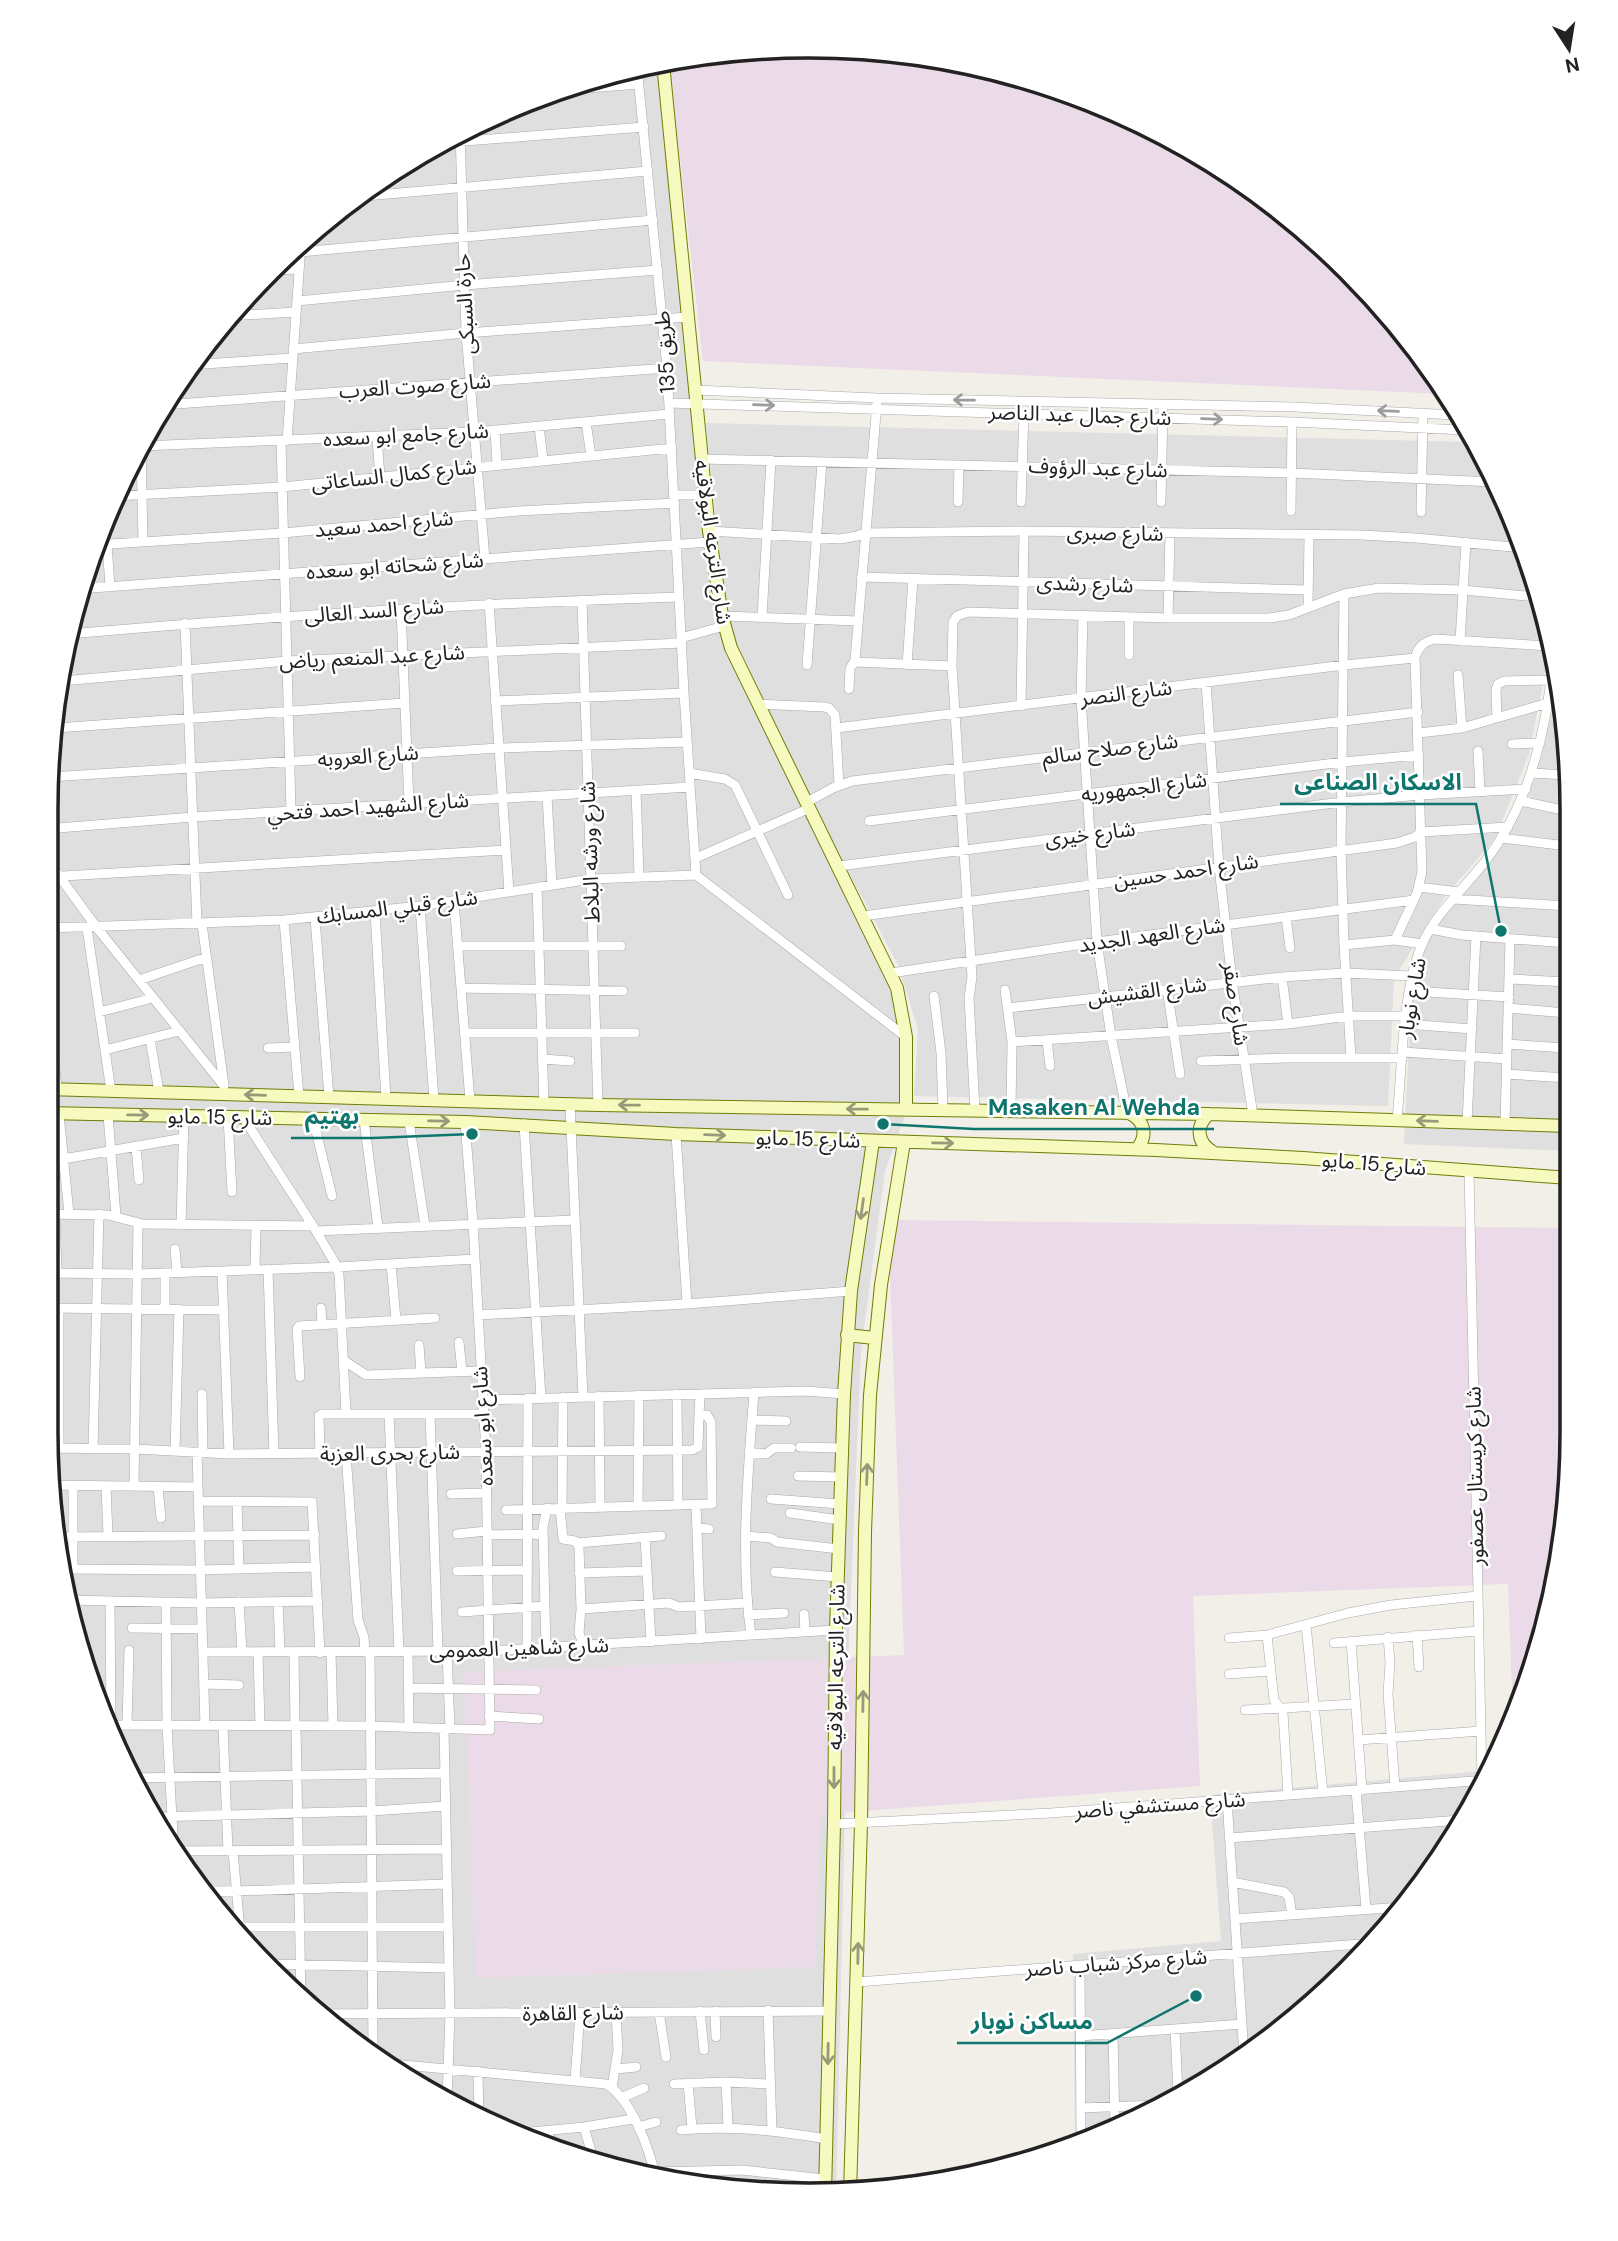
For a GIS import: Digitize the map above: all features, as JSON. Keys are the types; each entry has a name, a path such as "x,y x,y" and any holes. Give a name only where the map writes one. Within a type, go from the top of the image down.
{"street":[{"name":"شارع الترعه البولاقيه","path":"664,72 709,536 723,621 731,648 891,973 901,1004 906,1037 906,1109"},
{"name":"طريق 135","path":"638,78 667,368 696,875"},
{"path":"605,86 639,83"},
{"path":"477,135 644,127"},
{"name":"حارة السبكى","path":"460,144 466,333 485,559"},
{"path":"377,195 648,172"},
{"path":"311,247 653,220"},
{"path":"291,811 282,487 300,258"},
{"path":"287,269 299,269"},
{"path":"297,301 658,270"},
{"path":"243,315 296,312"},
{"path":"205,363 466,333 688,317"},
{"name":"شارع صوت العرب","path":"176,404 667,368"},
{"path":"669,403 696,397"},
{"name":"شارع جمال عبد الناصر","path":"696,397 1163,404 1448,415"},
{"name":"شارع جمال عبد الناصر","path":"696,397 876,409 1458,430"},
{"path":"849,690 850,669 855,662 877,398"},
{"path":"1161,502 1163,404"},
{"path":"1021,502 1024,413"},
{"path":"1421,512 1423,413"},
{"name":"شارع جامع ابو سعده","path":"151,447 475,432 669,414"},
{"path":"586,422 591,456"},
{"path":"1291,511 1292,422"},
{"path":"539,426 542,460"},
{"path":"495,430 497,465"},
{"path":"377,438 380,477"},
{"name":"شارع كمال الساعاتى","path":"127,496 282,487 672,448"},
{"name":"شارع عبد الرؤوف","path":"701,459 1292,473 1485,482"},
{"path":"762,617 771,460"},
{"path":"807,665 822,461"},
{"path":"141,465 143,541"},
{"path":"958,502 959,465"},
{"name":"شارع احمد سعيد","path":"107,544 284,533 705,495"},
{"path":"1021,706 1024,531"},
{"name":"شارع صبرى","path":"709,536 848,538 865,533 1024,531 1416,538 1512,547"},
{"path":"1168,618 1170,534"},
{"path":"1308,607 1309,535"},
{"name":"شارع شحاته ابو سعده","path":"92,588 677,544 709,536"},
{"path":"1461,641 1466,542"},
{"path":"107,544 110,587"},
{"name":"شارع رشدى","path":"861,577 1308,590"},
{"path":"907,664 913,579"},
{"path":"975,1110 969,998 972,983 952,666 953,622 957,616 968,612 1168,618 1279,618 1344,594 1396,587 1529,596"},
{"path":"1344,594 1341,850 1351,1058"},
{"name":"شارع السد العالى","path":"79,633 489,603 679,597"},
{"name":"شارع ورشه البلاط","path":"582,600 598,1105"},
{"path":"489,603 509,892"},
{"path":"401,609 409,804"},
{"path":"1083,616 1081,698 1097,942 1111,1036 1127,1112 1136,1116 1143,1125 1143,1140 1136,1149"},
{"name":"شارع عبد المنعم رياض","path":"69,680 287,661 681,640 723,621 762,617 858,621"},
{"path":"1129,617 1129,656"},
{"path":"185,624 195,867 200,924 225,1090"},
{"path":"1395,940 1419,887 1422,872 1415,658 1420,645 1435,639 1542,646"},
{"name":"شارع النصر","path":"836,728 1415,658"},
{"path":"855,662 952,666"},
{"path":"1458,675 1462,728"},
{"path":"1497,718 1498,684 1504,681 1549,680"},
{"name":"شارع صقر","path":"1206,683 1225,925 1253,1115"},
{"name":"شارع نوبار","path":"1397,1120 1412,976 1422,944 1430,929 1478,871 1501,838 1521,801 1540,743 1550,684"},
{"path":"495,701 684,692"},
{"path":"1419,733 1462,728 1552,697"},
{"path":"62,729 404,703"},
{"path":"759,704 824,707 833,711 839,785"},
{"name":"شارع صلاح سالم","path":"696,858 757,831 809,805 839,785 852,781 1418,712"},
{"name":"شارع العروبه","path":"59,777 407,753 687,742"},
{"path":"1511,744 1540,743"},
{"path":"1478,751 1480,792"},
{"name":"شارع الجمهوريه","path":"869,821 1343,762 1419,755"},
{"path":"689,773 732,782 788,895"},
{"path":"1532,773 1559,775"},
{"name":"شارع الشهيد احمد فتحي","path":"58,828 192,817 690,787"},
{"name":"شارع خيرى","path":"839,866 1342,802 1420,794 1526,789"},
{"path":"636,790 639,876"},
{"path":"547,796 552,885"},
{"path":"1521,801 1560,809"},
{"name":"شارع احمد حسين","path":"863,916 1397,843 1421,832 1508,827"},
{"path":"1501,838 1560,845"},
{"path":"225,1090 139,979 92,928 58,877 506,849"},
{"path":"696,875 906,1037"},
{"name":"شارع قبلي المسابك","path":"58,928 315,918 420,906 591,879 696,875"},
{"path":"537,887 544,1103"},
{"path":"1419,887 1456,895 1560,905"},
{"name":"شارع العهد الجديد","path":"891,973 1097,942 1413,900"},
{"path":"454,901 470,1101"},
{"path":"420,906 434,1100"},
{"path":"375,912 386,1099"},
{"path":"1286,917 1290,948"},
{"path":"315,918 329,1097"},
{"path":"284,920 299,1096"},
{"path":"92,928 99,1012 111,1091"},
{"path":"1430,929 1476,936 1560,943"},
{"path":"1467,1123 1476,936"},
{"path":"1505,1123 1510,939"},
{"path":"1344,945 1395,940 1422,944"},
{"path":"457,946 621,946"},
{"path":"139,979 207,957"},
{"name":"شارع القشيش","path":"1008,1009 1233,981 1345,973 1412,976"},
{"path":"1282,977 1288,1024"},
{"path":"1509,979 1560,982"},
{"path":"461,988 623,991"},
{"path":"1167,989 1180,1074"},
{"path":"1005,990 1012,1042 1011,1111"},
{"path":"1410,991 1473,996 1560,1012"},
{"path":"934,996 941,1053 943,1110"},
{"path":"99,1012 153,998"},
{"path":"1012,1042 1288,1024 1348,1016 1472,1028"},
{"path":"105,1051 179,1031"},
{"path":"465,1033 635,1033"},
{"path":"150,1039 159,1092"},
{"path":"1047,1040 1050,1066"},
{"path":"1507,1044 1560,1048"},
{"path":"268,1048 295,1047"},
{"path":"1201,1061 1403,1055 1507,1059"},
{"path":"542,1059 570,1061"},
{"path":"1506,1074 1560,1078"},
{"name":"شارع 15 مايو","path":"58,1089 159,1092 225,1090 299,1096 598,1105 1127,1112 1560,1126"},
{"path":"570,1104 583,1396"},
{"name":"شارع 15 مايو","path":"58,1114 465,1122 676,1134 1136,1149 1560,1177"},
{"path":"1209,1114 1202,1122 1199,1132 1205,1147 1214,1153"},
{"path":"108,1115 116,1216"},
{"path":"181,1225 184,1116"},
{"path":"228,1117 232,1192"},
{"path":"243,1117 337,1267 340,1281 346,1413"},
{"path":"313,1119 332,1196"},
{"path":"364,1120 378,1227"},
{"path":"409,1121 425,1226"},
{"name":"شارع ابو سعده","path":"447,1729 490,1730 486,1452 465,1122"},
{"path":"523,1124 541,1398"},
{"path":"676,1134 687,1304"},
{"path":"58,1159 184,1138"},
{"path":"58,1139 69,1214"},
{"name":"شارع الترعه البولاقيه","path":"825,2183 836,1630 844,1394 851,1292 873,1141"},
{"name":"شارع الترعه البولاقيه","path":"850,2182 861,1824 866,1495 874,1338 891,1213 904,1142"},
{"path":"136,1147 139,1180"},
{"name":"شارع كريستال عصفور","path":"1469,1171 1483,1764"},
{"path":"58,1214 99,1214 138,1223 315,1229 575,1220"},
{"path":"93,1449 99,1214"},
{"path":"134,1486 138,1223"},
{"path":"255,1270 256,1226"},
{"path":"175,1249 177,1272"},
{"path":"58,1273 138,1274 475,1259"},
{"path":"391,1264 396,1320"},
{"path":"268,1269 274,1454"},
{"path":"222,1271 229,1454"},
{"path":"165,1273 165,1309"},
{"path":"478,1315 579,1311 851,1292"},
{"path":"58,1348 60,1308 223,1310"},
{"path":"321,1308 322,1324"},
{"path":"175,1451 179,1309"},
{"path":"300,1377 297,1328 300,1325 435,1318"},
{"path":"848,1335 874,1338"},
{"path":"459,1342 462,1372"},
{"path":"419,1345 421,1373"},
{"path":"343,1360 366,1376 481,1371"},
{"path":"483,1400 806,1391 844,1394"},
{"path":"751,1635 745,1536 754,1392"},
{"path":"202,1394 198,1501 205,1726"},
{"path":"677,1394 678,1505"},
{"path":"676,1450 697,1449 701,1394"},
{"path":"638,1506 639,1395"},
{"path":"599,1396 600,1507"},
{"path":"564,1397 561,1508 563,1539 578,1543 661,1536"},
{"path":"527,1649 528,1398"},
{"path":"320,1454 318,1416 322,1414 484,1415"},
{"path":"389,1414 409,1728"},
{"path":"430,1414 443,1651 448,1689 445,1773 450,2014 447,2090"},
{"path":"506,1510 712,1504 711,1420 707,1415 699,1415"},
{"path":"752,1420 786,1421"},
{"path":"749,1452 766,1454 775,1448 796,1447 842,1448"},
{"name":"شارع بحرى العزبة","path":"58,1448 229,1454 676,1450"},
{"path":"346,1454 358,1620 368,1652 373,2043"},
{"path":"798,1476 841,1477"},
{"path":"59,1485 198,1487"},
{"path":"69,1562 73,1537 74,1486"},
{"path":"106,1486 108,1536"},
{"path":"158,1486 161,1518"},
{"path":"451,1494 486,1493"},
{"path":"771,1499 840,1504"},
{"path":"198,1501 312,1502 320,1653"},
{"path":"237,1501 239,1569"},
{"path":"696,1505 701,1639"},
{"path":"547,1508 543,1534 547,1648"},
{"path":"790,1513 840,1520"},
{"path":"697,1528 709,1529"},
{"path":"457,1534 543,1534"},
{"path":"65,1537 315,1535"},
{"path":"745,1536 839,1549"},
{"path":"645,1537 651,1642"},
{"path":"578,1543 581,1608 579,1633 584,1646"},
{"path":"70,1569 316,1567"},
{"path":"457,1571 527,1570"},
{"path":"579,1573 648,1571"},
{"path":"775,1572 838,1577"},
{"path":"1229,1638 1267,1635 1391,1605 1477,1596"},
{"path":"77,1600 318,1601"},
{"path":"108,1701 110,1601"},
{"path":"166,1602 167,1726 172,1831"},
{"path":"239,1602 242,1652"},
{"path":"278,1602 280,1652"},
{"path":"581,1608 669,1603 679,1607 747,1603"},
{"path":"462,1612 545,1606"},
{"path":"748,1615 784,1613"},
{"path":"804,1614 805,1632"},
{"path":"1306,1625 1323,1793"},
{"path":"132,1628 202,1629"},
{"name":"شارع شاهين العمومى","path":"203,1652 488,1651 836,1630"},
{"path":"1334,1643 1478,1631"},
{"path":"1267,1635 1274,1700 1283,1714 1288,1795"},
{"path":"1417,1635 1419,1667"},
{"path":"1388,1637 1388,1694 1395,1787"},
{"path":"1351,1641 1358,1740 1359,1828 1366,1909"},
{"path":"127,1725 129,1650"},
{"path":"258,1652 260,1726"},
{"path":"331,1652 333,1726"},
{"path":"294,1653 301,1984"},
{"path":"1230,1674 1271,1671"},
{"path":"204,1684 239,1685"},
{"path":"408,1688 536,1690"},
{"path":"1245,1710 1355,1704"},
{"path":"489,1716 539,1719"},
{"path":"118,1725 447,1729"},
{"path":"223,1726 227,1815 237,1891 238,1919"},
{"path":"1358,1740 1481,1731"},
{"path":"142,1778 445,1773"},
{"name":"شارع مستشفي ناصر","path":"834,1824 1051,1813 1473,1783"},
{"path":"1227,1800 1243,2044"},
{"path":"163,1816 372,1811 446,1806"},
{"path":"1229,1838 1452,1821"},
{"path":"187,1853 447,1849"},
{"path":"1232,1882 1284,1892 1289,1897 1292,1915"},
{"path":"215,1892 447,1884"},
{"path":"1235,1919 1390,1907"},
{"path":"245,1928 448,1927"},
{"name":"شارع مركز شباب ناصر","path":"857,1982 1358,1944"},
{"path":"280,1965 449,1968"},
{"path":"1080,1965 1081,2132"},
{"path":"768,2010 772,2130"},
{"path":"701,2011 704,2050"},
{"path":"715,2011 716,2037"},
{"name":"شارع القاهرة","path":"334,2014 829,2011"},
{"path":"612,2088 616,2070 616,2012"},
{"path":"659,2012 666,2057"},
{"path":"575,2080 580,2013"},
{"path":"1080,2036 1242,2024"},
{"path":"1175,2029 1178,2087"},
{"path":"1113,2033 1115,2118"},
{"path":"616,2070 636,2067"},
{"path":"411,2069 448,2068 599,2082 612,2088 621,2098 636,2123 652,2167"},
{"path":"478,2071 479,2107"},
{"path":"726,2082 728,2127"},
{"path":"688,2083 692,2128"},
{"path":"674,2084 770,2084"},
{"path":"621,2098 644,2088"},
{"path":"1081,2108 1142,2105"},
{"path":"539,2132 656,2122"},
{"path":"584,2127 591,2150"},
{"path":"681,2130 728,2127 772,2130 826,2139"},
{"path":"692,2174 742,2171 825,2179"}],"shaded area":[{"path":"760,59 858,59 956,72 1003,83 1096,115 1185,158 1226,184 1304,244 1374,314 1435,394 703,361 670,71"},
{"path":"667,71 720,591 726,620 706,423 1465,442 1503,522 1520,568 1546,662 1529,754 1495,839 1446,895 1394,978 1388,1106 914,1096 918,1029 898,965 837,850 728,626 900,987 912,1097 885,1171 861,1351 849,1638 836,2182 760,2182 711,2177 615,2158 522,2126 477,2106 392,2057 314,1997 278,1963 244,1927 184,1849 135,1764 115,1719 83,1626 64,1530 58,1432 59,760 72,662 83,615 115,522 158,433 184,392 244,314 314,244 392,184 477,135 568,98 615,83"},
{"path":"1553,707 1559,760 1560,809 1560,1151 1404,1144 1412,987 1425,948 1443,914 1499,851 1524,805 1537,772"},
{"path":"888,1220 1560,1228 1560,1432 1554,1530 1535,1626 1512,1694 1508,1584 1193,1596 1200,1786 821,1814 815,1967 476,1978 464,1672 904,1655"},
{"path":"1479,1771 1460,1808 1405,1889 1374,1927 1304,1997 1226,2057 1185,2083 1141,2106 1075,2134 1073,1954 1221,1941 1210,1795"}],"place":[{"name":"الاسكان الصناعى","path":"1501,931"},
{"name":"Masaken Al Wehda","path":"883,1124"},
{"name":"بهتيم","path":"472,1134"},
{"name":"مساكن نوبار","path":"1196,1996"}]}
